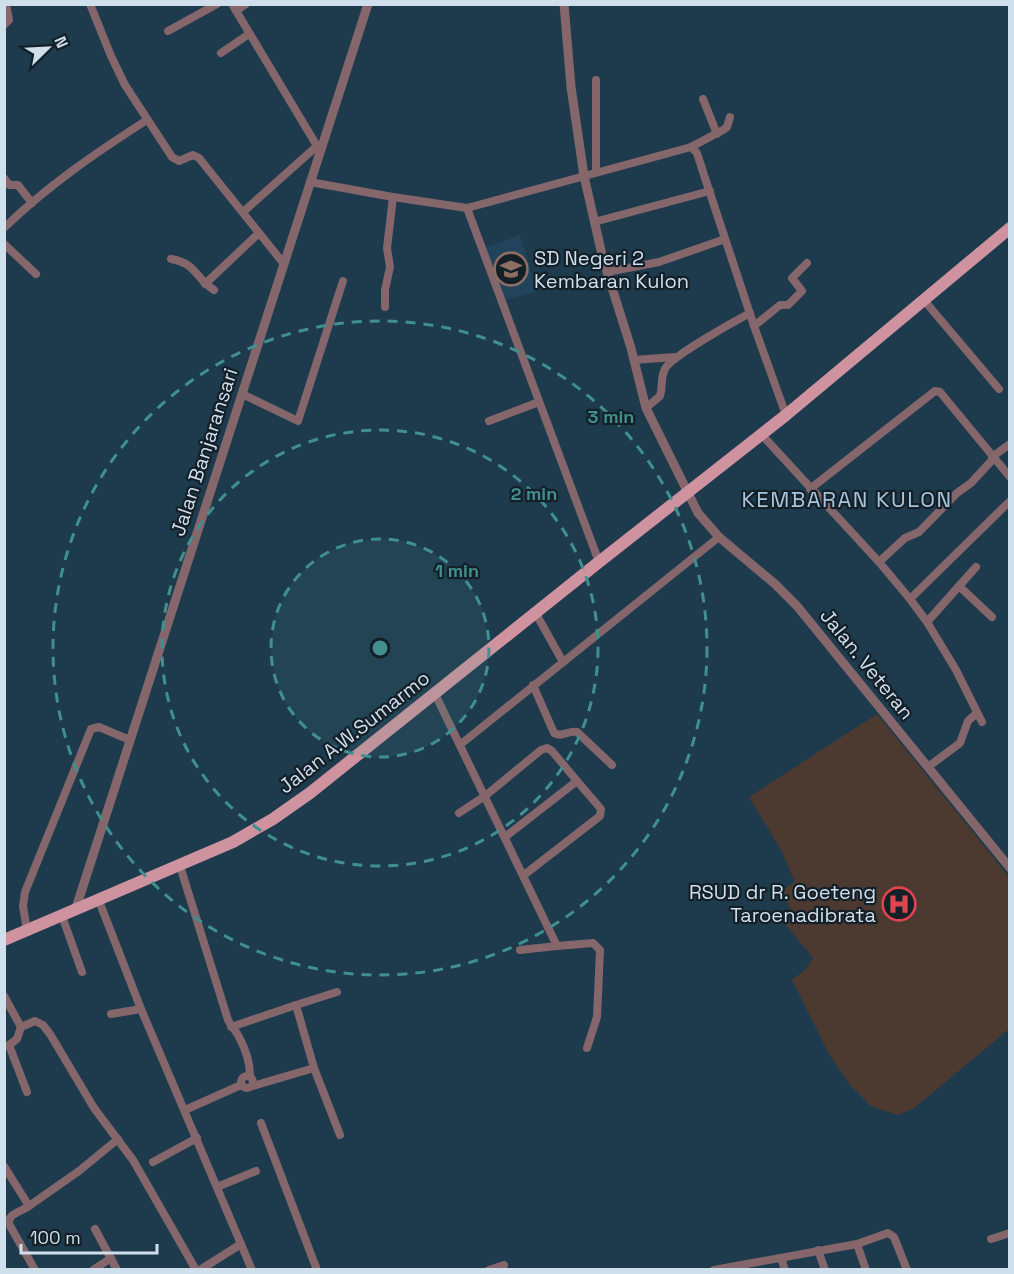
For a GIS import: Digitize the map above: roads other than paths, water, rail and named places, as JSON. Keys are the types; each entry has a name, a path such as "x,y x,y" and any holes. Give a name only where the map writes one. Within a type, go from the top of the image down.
{"main road":[{"name":"Jalan A.W.Sumarmo","path":"4,940 234,843 310,793 535,612 786,416 1010,228"}],"street":[{"path":"4,25 9,20 6,4"},
{"path":"90,4 116,68 147,120 175,160 179,161 193,155 199,158 284,264"},
{"path":"168,31 218,4"},
{"path":"243,212 319,148 234,8 246,4"},
{"name":"Jalan Banjaransari","path":"75,911 284,264 319,148 368,4"},
{"name":"Jalan. Veteran","path":"564,4 571,87 584,176 607,272 646,408 698,513 719,537 775,584 797,606 1010,868"},
{"path":"221,53 249,34"},
{"path":"596,80 596,172"},
{"path":"703,99 717,134"},
{"path":"310,182 467,208 691,147 727,127 730,117"},
{"path":"4,228 32,203 103,148 147,120"},
{"path":"691,147 697,153 724,239 786,416"},
{"path":"4,178 9,185 18,185 32,203"},
{"path":"594,222 710,191"},
{"path":"385,307 385,290 390,267 387,248 393,197"},
{"path":"467,208 599,562"},
{"path":"205,284 259,233"},
{"path":"607,272 659,262 724,239"},
{"path":"4,244 36,274"},
{"path":"171,259 186,263 214,291"},
{"path":"754,326 780,305 788,305 802,291 792,278 807,263"},
{"path":"242,394 298,421 343,281"},
{"path":"923,299 999,389"},
{"path":"646,408 660,396 665,367 675,357 705,341 731,322 750,313"},
{"path":"634,360 675,357"},
{"path":"810,489 935,391 940,392 1010,477"},
{"path":"489,421 539,402"},
{"path":"762,435 910,599 956,670 981,722"},
{"path":"879,562 905,538 918,532 957,493 971,483 993,457 1010,444"},
{"path":"910,599 1010,501"},
{"path":"461,744 719,537"},
{"path":"927,622 976,567"},
{"path":"959,586 992,617"},
{"path":"535,612 563,662"},
{"path":"533,686 555,733 561,735 571,731 577,732 612,765"},
{"path":"435,693 557,946"},
{"path":"927,767 960,743 968,721 977,713"},
{"path":"27,931 23,906 25,892 91,729 99,727 130,740"},
{"path":"459,813 485,796 541,750 547,748 552,751 600,807 602,813 524,875"},
{"path":"505,837 577,781"},
{"path":"180,866 231,1027 240,1038 248,1062 253,1086"},
{"path":"99,901 141,1009 252,1269"},
{"path":"62,916 82,972"},
{"path":"520,950 593,943 600,950 597,1017 587,1048"},
{"path":"231,1027 337,992"},
{"path":"4,996 21,1027 17,1039 7,1046 27,1092"},
{"path":"296,1005 315,1068 340,1135"},
{"path":"111,1014 141,1009"},
{"path":"21,1027 35,1021 43,1025 57,1044 94,1108 133,1160 198,1269 241,1244"},
{"path":"250,1076 241,1079 241,1085 245,1089 315,1068"},
{"path":"185,1110 241,1085"},
{"path":"261,1123 317,1269"},
{"path":"153,1161 196,1138"},
{"path":"35,1269 8,1221 12,1216 54,1190 118,1139"},
{"path":"4,1166 29,1206"},
{"path":"217,1187 256,1171"},
{"path":"95,1229 117,1269"},
{"path":"714,1269 766,1265 781,1258 857,1245 892,1233 907,1269"},
{"path":"991,1239 1010,1233"},
{"path":"857,1245 866,1269"},
{"path":"818,1250 825,1269"},
{"path":"93,1269 111,1258"},
{"path":"781,1258 784,1269"},
{"path":"489,1269 504,1264"}],"place":[{"name":"SD Negeri 2 Kembaran Kulon","path":"511,269"},
{"name":"RSUD dr R. Goeteng Taroenadibrata","path":"899,904"}],"district":[{"name":"KEMBARAN KULON","path":"847,499"}]}
